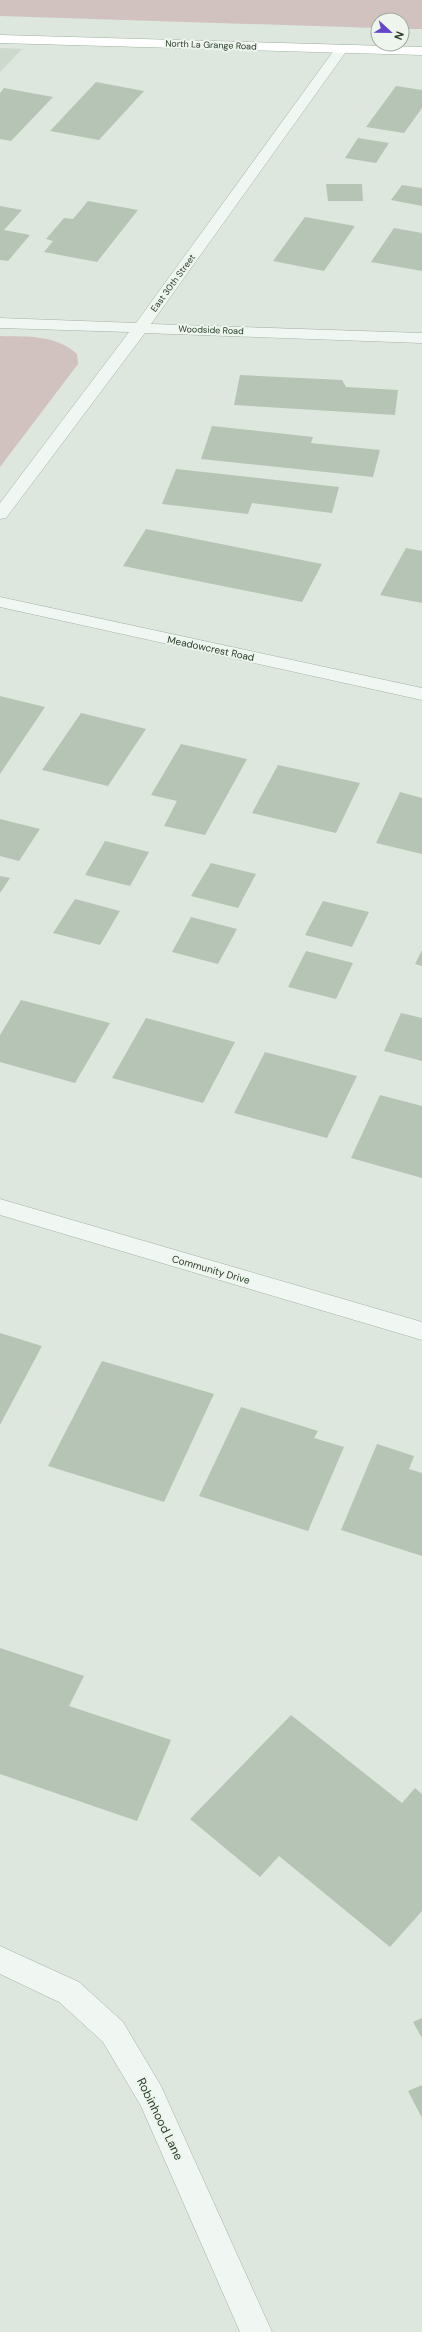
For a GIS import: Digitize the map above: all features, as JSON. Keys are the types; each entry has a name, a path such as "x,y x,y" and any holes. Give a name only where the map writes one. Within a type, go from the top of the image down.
{"main road":[{"name":"North La Grange Road","path":"0,39 422,51"}],"street":[{"name":"East 30th Street","path":"0,514 141,327 342,49"},
{"name":"Woodside Road","path":"0,323 422,338"},
{"name":"Meadowcrest Road","path":"0,602 422,694"},
{"name":"Community Drive","path":"0,1207 422,1331"},
{"name":"Robinhood Lane","path":"0,1960 69,1992 113,2032 151,2096 256,2332"}],"shaded area":[{"path":"0,0 422,0 422,29 410,29 410,12 370,12 370,28 0,16"},
{"path":"0,48 22,49 0,72"},
{"path":"0,336 40,338 59,343 77,354 78,364 0,467"}],"building":[{"path":"96,82 144,91 99,140 50,131"},
{"path":"396,86 422,90 422,108 404,133 366,127"},
{"path":"4,88 53,97 11,141 0,139 0,93"},
{"path":"358,138 389,143 376,163 345,158"},
{"path":"326,184 362,184 363,201 328,201"},
{"path":"402,185 422,188 422,206 391,200"},
{"path":"88,201 138,210 97,262 44,252 53,241 46,239 64,218 73,219"},
{"path":"0,206 22,210 4,230 30,235 8,261 0,260"},
{"path":"305,217 355,226 324,271 273,261"},
{"path":"394,228 422,233 422,271 371,262"},
{"path":"240,375 342,380 346,387 398,390 395,415 234,405"},
{"path":"212,426 313,437 311,443 380,450 373,477 201,459"},
{"path":"176,469 339,487 332,513 252,503 248,514 162,504"},
{"path":"146,529 322,564 302,602 123,566"},
{"path":"406,548 422,551 422,603 380,595"},
{"path":"0,696 45,707 0,774"},
{"path":"81,713 146,729 108,786 42,770"},
{"path":"181,744 247,759 205,835 164,826 177,801 151,795"},
{"path":"278,765 360,783 336,833 252,813"},
{"path":"400,792 422,798 422,854 376,843"},
{"path":"0,819 40,829 19,861 0,856"},
{"path":"105,841 149,852 130,886 85,875"},
{"path":"211,863 256,874 238,908 191,896"},
{"path":"0,876 10,878 0,893"},
{"path":"75,899 120,911 100,945 53,933"},
{"path":"323,901 369,912 352,947 305,935"},
{"path":"191,917 237,929 218,964 172,952"},
{"path":"422,950 422,966 415,964"},
{"path":"306,951 353,963 336,999 288,987"},
{"path":"21,1000 110,1023 75,1083 0,1062 0,1035"},
{"path":"401,1013 422,1018 422,1061 384,1051"},
{"path":"146,1018 235,1042 203,1103 112,1078"},
{"path":"265,1052 357,1076 327,1138 234,1113"},
{"path":"380,1095 422,1106 422,1178 351,1158"},
{"path":"0,1333 42,1346 0,1425"},
{"path":"102,1361 214,1394 164,1502 48,1466"},
{"path":"241,1407 318,1431 314,1438 344,1447 308,1531 199,1496"},
{"path":"377,1444 414,1456 409,1469 422,1473 422,1556 341,1530"},
{"path":"0,1648 84,1676 69,1706 171,1740 137,1821 0,1774"},
{"path":"291,1715 402,1803 415,1788 422,1794 422,1911 390,1947 279,1856 260,1877 190,1819"},
{"path":"422,2018 422,2038 413,2022"},
{"path":"422,2085 422,2118 408,2091"}]}
